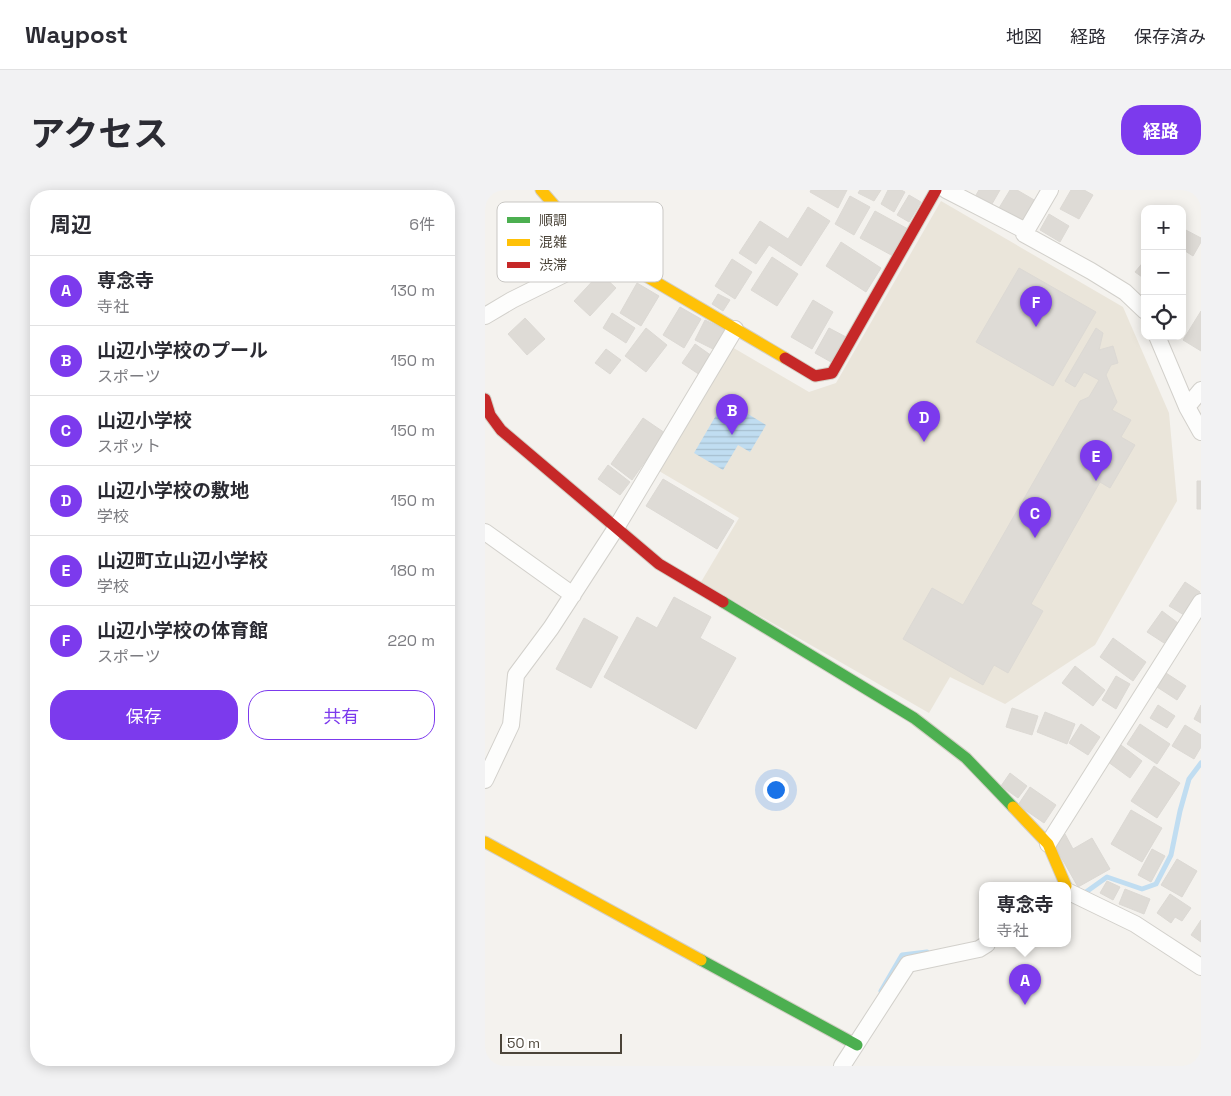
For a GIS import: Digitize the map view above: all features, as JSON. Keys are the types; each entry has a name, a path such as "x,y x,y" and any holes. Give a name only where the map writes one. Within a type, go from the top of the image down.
{"street":[{"path":"541,190 551,202"},
{"path":"658,282 815,376 832,373 936,190"},
{"path":"946,190 1025,231 1024,234 1125,292 1141,307"},
{"path":"1025,231 1050,190"},
{"path":"485,316 512,300 549,282"},
{"path":"485,780 511,725 516,675 551,628 617,528 735,329"},
{"path":"1159,340 1187,407 1201,432"},
{"path":"1187,407 1201,390"},
{"path":"487,411 501,430 659,564 914,718 966,758 1048,844 1064,882"},
{"path":"485,532 573,595"},
{"path":"1048,844 1201,602"},
{"path":"485,842 857,1045"},
{"path":"1071,893 1135,924 1201,967"},
{"path":"842,1066 908,964 982,947"}],"shaded area":[{"path":"941,201 1123,307 1169,413 1177,501 1095,645 1005,704 950,677 929,713 701,582 739,518 659,471 732,347 809,392 836,383"}],"water":[{"path":"725,400 766,425 750,452 738,445 723,470 694,453"}],"building":[{"path":"811,190 847,190 838,208 810,192"},
{"path":"860,190 881,190 874,201 858,193"},
{"path":"888,190 901,190 905,192 894,212 881,204"},
{"path":"979,190 1000,190 992,204 976,195"},
{"path":"1010,190 1017,190 1036,201 1024,222 999,208"},
{"path":"1071,190 1084,190 1093,195 1079,219 1060,209"},
{"path":"909,195 921,202 909,222 897,215"},
{"path":"850,196 870,207 854,235 835,224"},
{"path":"808,207 830,221 801,266 769,245 756,264 739,253 760,221 788,239"},
{"path":"875,211 908,229 893,256 860,238"},
{"path":"1049,214 1069,226 1060,242 1040,230"},
{"path":"1186,230 1201,238 1201,242 1193,256 1186,252"},
{"path":"841,242 881,268 866,292 826,266"},
{"path":"772,257 798,274 777,306 751,290"},
{"path":"732,259 752,272 735,299 715,286"},
{"path":"1141,265 1141,276 1135,272"},
{"path":"1019,268 1096,312 1053,386 976,342"},
{"path":"592,282 610,282 616,288 590,316 574,301"},
{"path":"637,283 659,296 641,326 620,313"},
{"path":"718,294 730,300 723,311 712,304"},
{"path":"813,300 833,312 812,349 791,337"},
{"path":"680,307 701,319 684,348 663,335"},
{"path":"1201,311 1201,351 1183,340 1186,340 1186,335"},
{"path":"612,313 635,328 626,343 603,328"},
{"path":"525,318 545,339 527,355 508,334"},
{"path":"705,320 726,330 715,350 695,340"},
{"path":"646,328 667,345 646,372 625,356"},
{"path":"829,328 846,337 831,362 815,353"},
{"path":"1096,328 1103,333 1099,350 1113,346 1118,363 1111,365 1106,375 1117,402 1112,410 1131,420 1121,437 1135,445 1110,488 1100,482 1031,604 1043,611 1008,673 994,665 983,685 903,639 932,588 963,605 1080,401 1089,397 1099,380 1084,372 1075,387 1065,381"},
{"path":"695,344 712,356 700,375 682,363"},
{"path":"606,349 621,360 610,374 595,363"},
{"path":"643,418 665,433 632,480 611,464"},
{"path":"608,465 630,482 620,495 598,479"},
{"path":"663,479 734,521 717,549 646,506"},
{"path":"1197,481 1201,481 1201,509 1197,509"},
{"path":"1185,582 1200,592 1184,615 1169,606"},
{"path":"674,597 711,617 700,638 736,658 696,729 604,677 637,617 657,628"},
{"path":"1162,611 1178,623 1164,643 1147,632"},
{"path":"584,618 618,637 591,688 556,669"},
{"path":"1113,638 1146,662 1133,681 1100,657"},
{"path":"1075,666 1105,690 1093,706 1062,683"},
{"path":"1166,673 1186,686 1177,700 1157,687"},
{"path":"1116,676 1130,684 1116,709 1102,700"},
{"path":"1158,705 1175,716 1167,728 1150,718"},
{"path":"1201,705 1201,723 1194,719"},
{"path":"1012,708 1038,716 1032,735 1006,727"},
{"path":"1045,712 1075,724 1067,744 1037,732"},
{"path":"1081,724 1100,737 1088,755 1069,743"},
{"path":"1140,724 1170,744 1157,764 1127,744"},
{"path":"1185,725 1201,735 1201,747 1194,759 1172,746"},
{"path":"1117,742 1142,761 1130,778 1104,759"},
{"path":"1154,766 1180,783 1157,818 1131,801"},
{"path":"1010,773 1027,786 1018,798 1001,786"},
{"path":"1030,787 1056,805 1044,823 1018,805"},
{"path":"1131,810 1162,828 1142,862 1111,844"},
{"path":"1065,834 1073,849 1092,838 1110,869 1078,887 1052,841"},
{"path":"1152,849 1165,856 1151,882 1138,875"},
{"path":"1177,859 1197,871 1182,897 1161,885"},
{"path":"1107,881 1120,887 1113,900 1100,893"},
{"path":"1125,889 1150,899 1144,914 1119,904"},
{"path":"1170,894 1191,908 1182,921 1175,917 1171,923 1157,913"},
{"path":"1201,920 1201,942 1191,935"}],"waterway":[{"path":"1086,892 1107,877 1142,889 1156,884 1171,855 1189,779 1201,763"},
{"path":"881,991 902,955 927,952"}],"traffic: fast":[{"path":"723,602 914,718 966,758 1013,807"},
{"path":"701,960 857,1045"}],"traffic: slow":[{"path":"541,190 551,202"},
{"path":"656,282 785,358"},
{"path":"1013,807 1048,844 1064,882"},
{"path":"485,842 701,960"}],"traffic: jam":[{"path":"785,358 815,376 832,373 936,190"},
{"path":"485,399 490,415 501,430 659,564 723,602"}],"place":[{"name":"山辺小学校の体育館","path":"1036,327"},
{"name":"山辺小学校のプール","path":"732,435"},
{"name":"山辺小学校の敷地","path":"924,442"},
{"name":"山辺町立山辺小学校","path":"1096,481"},
{"name":"山辺小学校","path":"1035,538"},
{"name":"専念寺","path":"1025,1005"}]}
